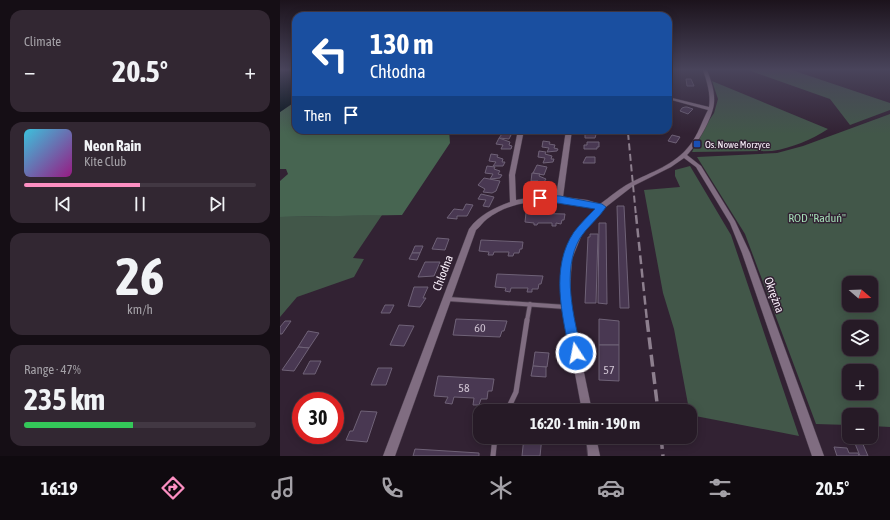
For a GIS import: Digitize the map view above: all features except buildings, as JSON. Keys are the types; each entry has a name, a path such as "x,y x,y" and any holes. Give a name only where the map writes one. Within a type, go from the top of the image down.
{"street":[{"path":"586,404 566,307 565,280 572,245 585,225 602,207 618,194 684,156 693,145 711,109 712,91"},
{"path":"672,99 711,109"},
{"path":"513,203 512,175 520,134"},
{"path":"560,199 568,134"},
{"name":"Okrężna","path":"684,156 698,166 736,231 746,253 818,456"},
{"name":"Chłodna","path":"389,456 473,229 483,218 496,210 513,203 540,198 560,199 602,207"},
{"path":"592,444 594,456"}],"lane":[{"path":"446,299 566,307"},
{"path":"510,404 516,392 530,304"},
{"path":"492,456 494,444"}],"green space":[{"path":"715,91 737,91 828,129 801,143 772,151 692,152 702,131 714,113 718,99"},
{"path":"808,91 855,91 890,103 890,110 850,125 830,99"},
{"path":"292,104 292,134 449,134 450,143 402,215 280,217 280,181 288,174 286,169 280,169 280,112"},
{"name":"ROD \"Raduń\"","path":"890,114 890,427 878,426 878,408 842,408 842,425 816,424 745,234 697,157 777,153 803,146"},
{"path":"690,166 731,235 799,436 697,416 697,404 688,404 674,329 663,293 644,190 680,187 675,176 675,170"},
{"path":"382,215 353,258 364,259 354,277 297,297 280,317 280,217"}],"shaded area":[{"path":"280,91 292,91 292,104 280,112"}],"railway":[{"path":"628,134 636,216"},
{"path":"636,215 647,321"},
{"path":"647,320 657,404"},
{"path":"662,444 663,456"}],"place":[{"name":"Os. Nowe Morzyce","path":"697,144"}],"route":[{"path":"540,198 560,199 602,207 578,234 572,245 568,261 565,280 566,307 576,353"}]}
